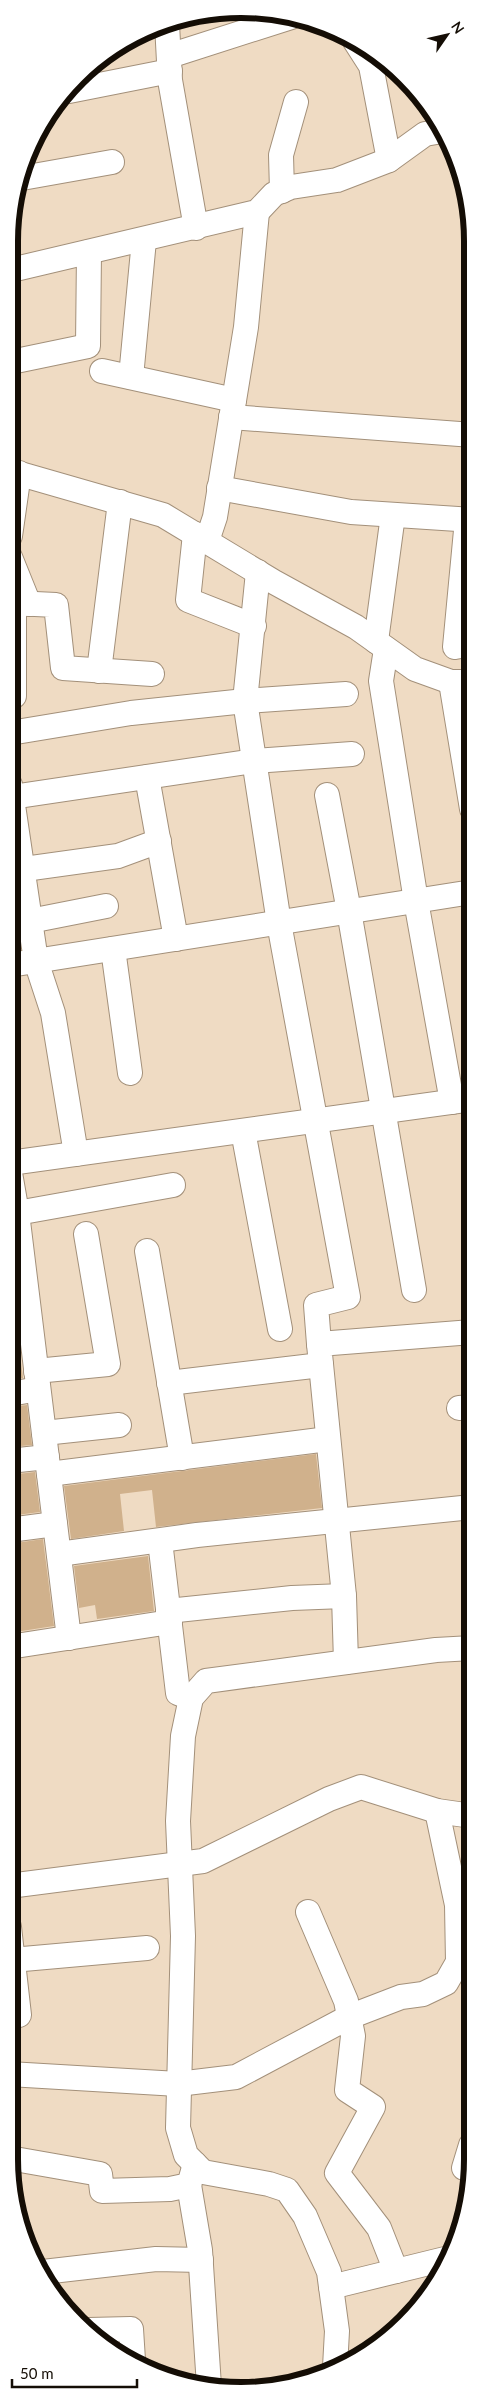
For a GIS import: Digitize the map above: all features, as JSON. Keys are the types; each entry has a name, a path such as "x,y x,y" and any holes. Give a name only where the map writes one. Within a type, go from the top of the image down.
{"street":[{"path":"78,88 169,63 280,21"},
{"path":"167,30 169,63 196,228"},
{"path":"362,53 370,66 389,160"},
{"path":"282,190 281,155 296,102"},
{"path":"18,268 196,228 257,212 274,194 282,190 337,180 389,160 425,134 436,132"},
{"path":"27,177 112,162"},
{"path":"254,626 188,600 201,538 215,517 246,327 257,212"},
{"path":"131,377 144,240"},
{"path":"18,360 88,346 89,252"},
{"path":"102,371 131,377 233,408 464,434"},
{"path":"18,473 163,515 258,572 356,627 415,669 461,682 464,717"},
{"path":"220,488 351,512 464,520"},
{"path":"99,671 120,502"},
{"path":"18,1171 76,1154 462,1101 416,901 382,681 381,645 393,515"},
{"path":"464,571 455,647 464,645"},
{"path":"258,572 245,701 278,922 348,1297 316,1305 344,1596 346,1662"},
{"path":"18,577 29,604"},
{"path":"18,603 56,606 63,668 152,674"},
{"path":"18,732 131,713 245,701 346,694"},
{"path":"18,788 147,777 254,761 352,754"},
{"path":"147,777 176,939"},
{"path":"327,795 349,911 414,1290"},
{"path":"18,870 118,856 158,841"},
{"path":"18,877 30,921 36,961 54,1013 76,1154"},
{"path":"18,964 464,893"},
{"path":"30,921 106,906"},
{"path":"113,949 130,1073"},
{"path":"243,1131 280,1329"},
{"path":"18,1213 173,1185"},
{"path":"18,1390 37,1380 108,1364 86,1234"},
{"path":"146,1251 182,1458"},
{"path":"18,1261 37,1380 69,1638"},
{"path":"169,1383 320,1354 464,1333"},
{"path":"44,1433 119,1425"},
{"path":"18,1463 48,1465 182,1458 328,1439"},
{"path":"59,1554 160,1540 464,1508"},
{"path":"18,1529 55,1524"},
{"path":"160,1540 178,1693 191,1698"},
{"path":"18,1646 69,1638 169,1616 292,1598 344,1596"},
{"path":"209,2379 201,2260 192,2175 178,2128 183,1936 178,1821 183,1736 191,1698 206,1681 436,1650 464,1648"},
{"path":"18,1885 180,1862 203,1861 329,1799 361,1787 437,1811 464,1815"},
{"path":"18,2075 178,2084 236,2077 349,2018 401,1997 423,1994 446,1983 458,1962 457,1905 437,1811"},
{"path":"308,1912 346,2001 353,2036 347,2090 373,2107 337,2173 379,2228 396,2271"},
{"path":"18,1956 147,1948"},
{"path":"18,2008 19,2015"},
{"path":"18,2160 100,2174 102,2191 170,2189 192,2175 203,2172 270,2184 287,2190 305,2216 328,2272 337,2331 335,2360"},
{"path":"48,2271 156,2259 201,2260"},
{"path":"331,2287 439,2260"},
{"path":"99,2330 131,2329 133,2354"}],"building":[{"path":"18,1340 23,1378 18,1379"},
{"path":"27,1405 32,1445 18,1446 18,1406"},
{"path":"316,1454 322,1508 156,1527 152,1490 120,1494 124,1531 71,1539 64,1486"},
{"path":"35,1472 40,1512 18,1515 18,1474"},
{"path":"43,1539 54,1626 18,1632 18,1543"},
{"path":"148,1556 154,1611 97,1619 95,1605 79,1608 74,1566"}]}
